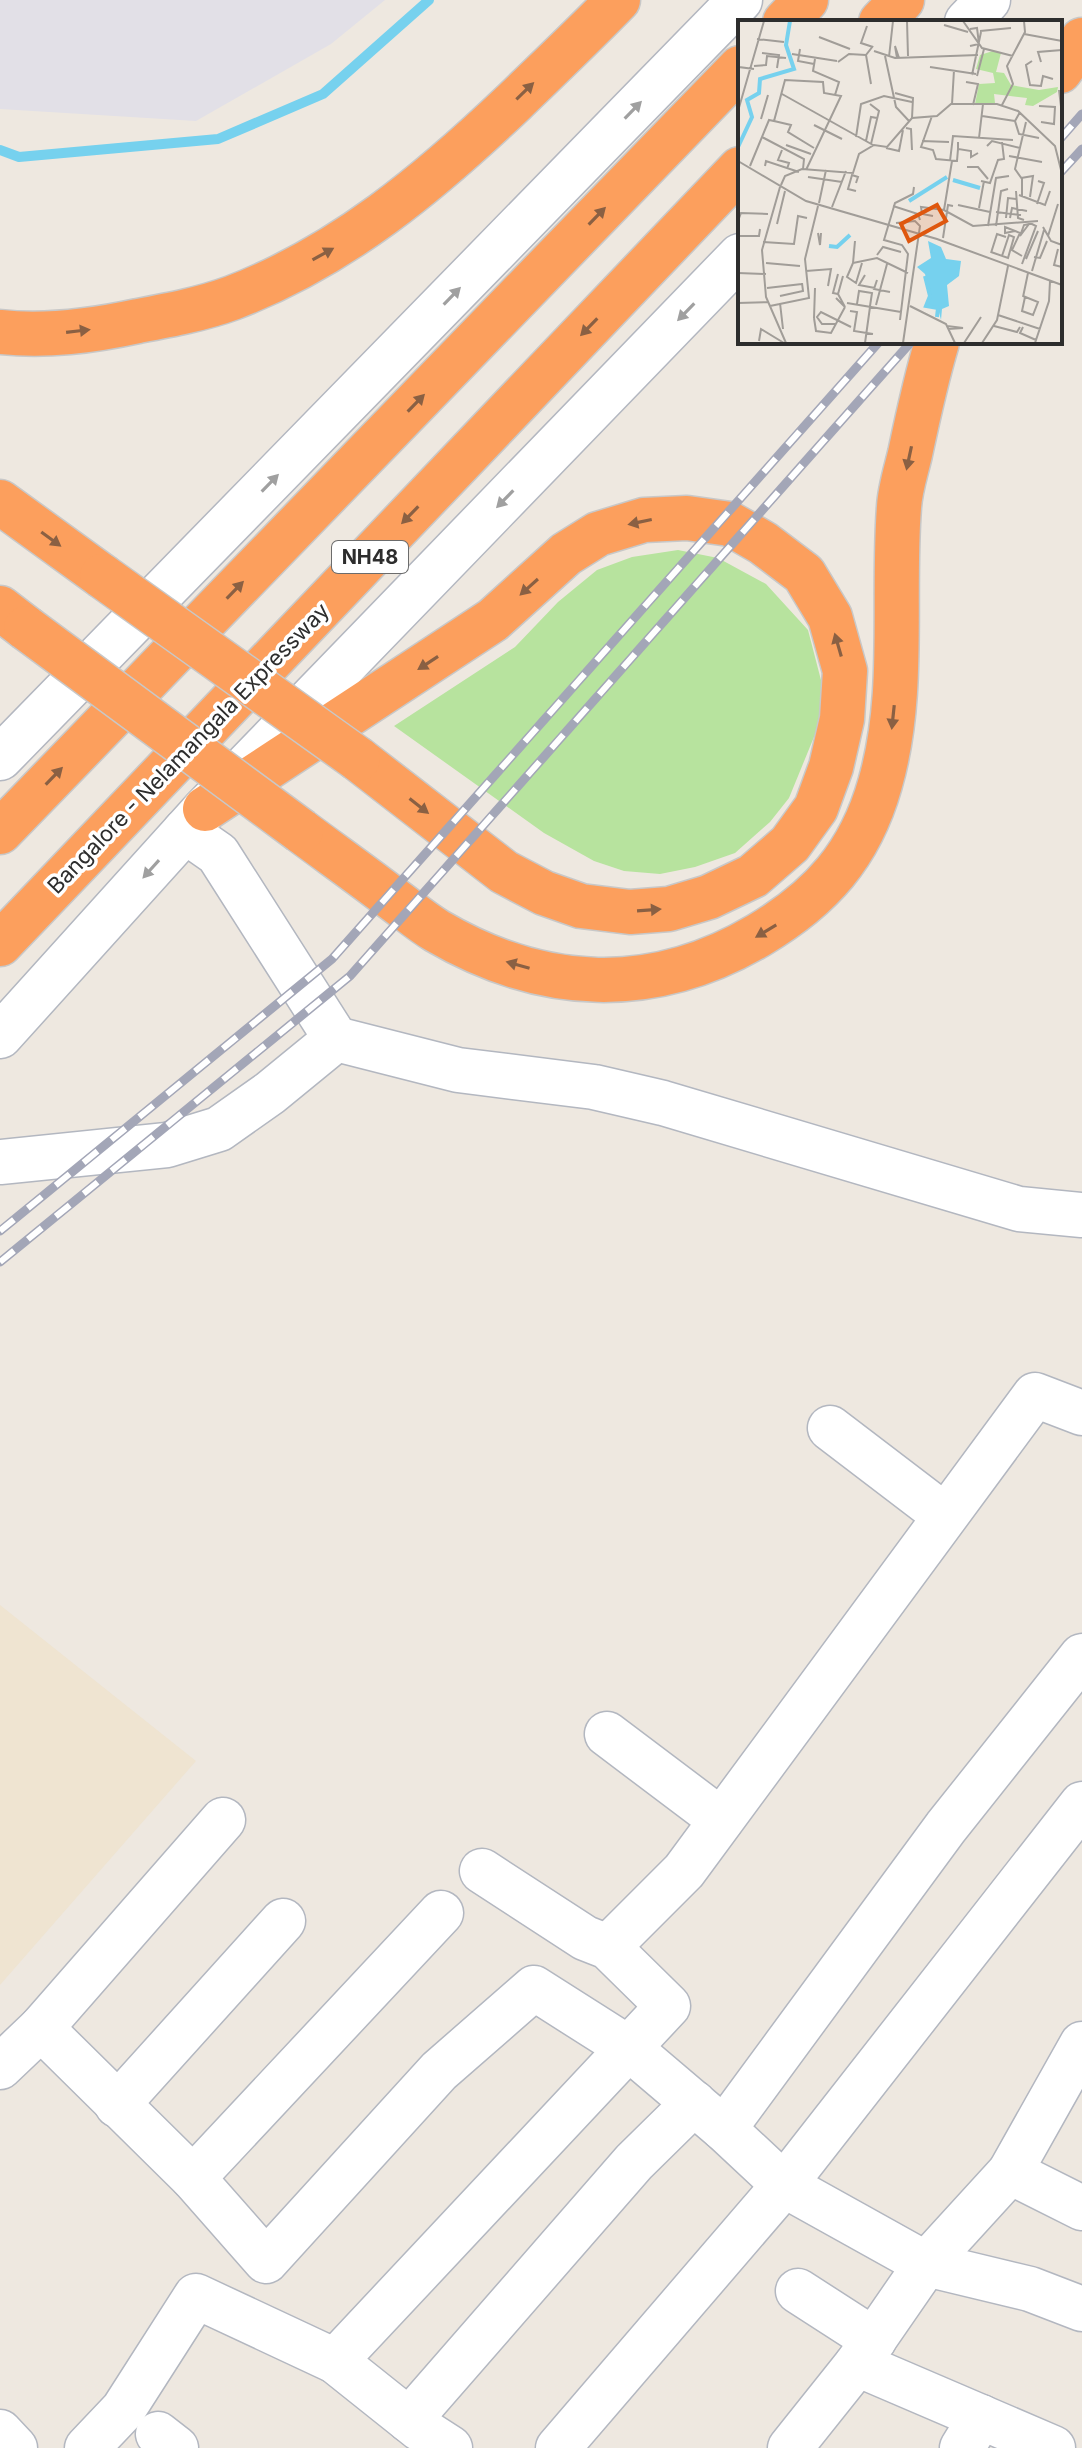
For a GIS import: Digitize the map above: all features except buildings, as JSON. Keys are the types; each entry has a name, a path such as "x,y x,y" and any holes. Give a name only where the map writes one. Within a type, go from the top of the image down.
{"highway":[{"path":"0,332 34,335 81,332 129,323 230,298 284,275 347,241 446,167 618,0"},
{"path":"787,20 806,0"},
{"path":"883,20 902,0"},
{"path":"1062,68 1082,40"},
{"path":"0,832 738,70"},
{"name":"Bangalore - Nelamangala Expressway","path":"0,944 738,171"},
{"path":"13,618 436,931 481,953 562,977 622,981 679,972 732,951 791,916 832,878 861,839 880,784 894,721 899,502 936,344"},
{"path":"0,502 102,576 358,759 504,872 544,893 581,906 630,912 669,909 709,897 753,876 790,844 816,808 831,767 842,719 845,671 830,617 804,574 763,543 730,524 687,518 644,520 598,534 566,554 493,620 195,820"}],"street":[{"path":"0,758 740,0"},
{"path":"969,20 988,0"},
{"path":"0,1036 195,820 738,258"},
{"path":"195,820 336,1039 458,1070 594,1087 663,1103 1019,1209 1082,1215"},
{"path":"0,1162 167,1145 219,1129 270,1093 336,1039"},
{"path":"608,1947 684,1871 1035,1395 1082,1413"},
{"path":"830,1428 944,1515"},
{"path":"409,2420 634,2162 709,2116 1082,1656"},
{"path":"607,1734 721,1820"},
{"path":"558,2448 784,2185 1082,1804"},
{"path":"0,2067 41,2028 223,1820"},
{"path":"335,2361 668,2006 608,1947 585,1938 482,1871"},
{"path":"193,2178 441,1913"},
{"path":"117,2105 283,1921"},
{"path":"41,2028 193,2178 266,2261 439,2071 534,1988 630,2049 784,2185 926,2264 1030,2289 1082,2309"},
{"path":"790,2448 866,2352 926,2264 1010,2172 1082,2044"},
{"path":"1010,2172 1082,2208"},
{"path":"798,2291 866,2352 972,2432 1053,2448"},
{"path":"87,2448 123,2410 196,2296 335,2361 409,2420 450,2448"},
{"path":"0,2432 15,2448"}],"shaded area":[{"path":"0,0 385,0 331,44 196,121 0,109"},
{"path":"0,1605 196,1761 0,1985"}],"green space":[{"path":"678,550 718,558 766,584 808,630 822,684 823,715 789,798 770,822 735,853 695,867 660,874 624,871 594,861 544,833 394,726 515,647 558,602 597,570 632,557"}],"waterway":[{"path":"0,150 19,157 218,139 323,94 429,0"}],"railway":[{"path":"1062,137 1082,114"},
{"path":"1062,171 1082,149"},
{"path":"0,1231 332,959 877,344"},
{"path":"0,1262 350,976 909,344"}]}
